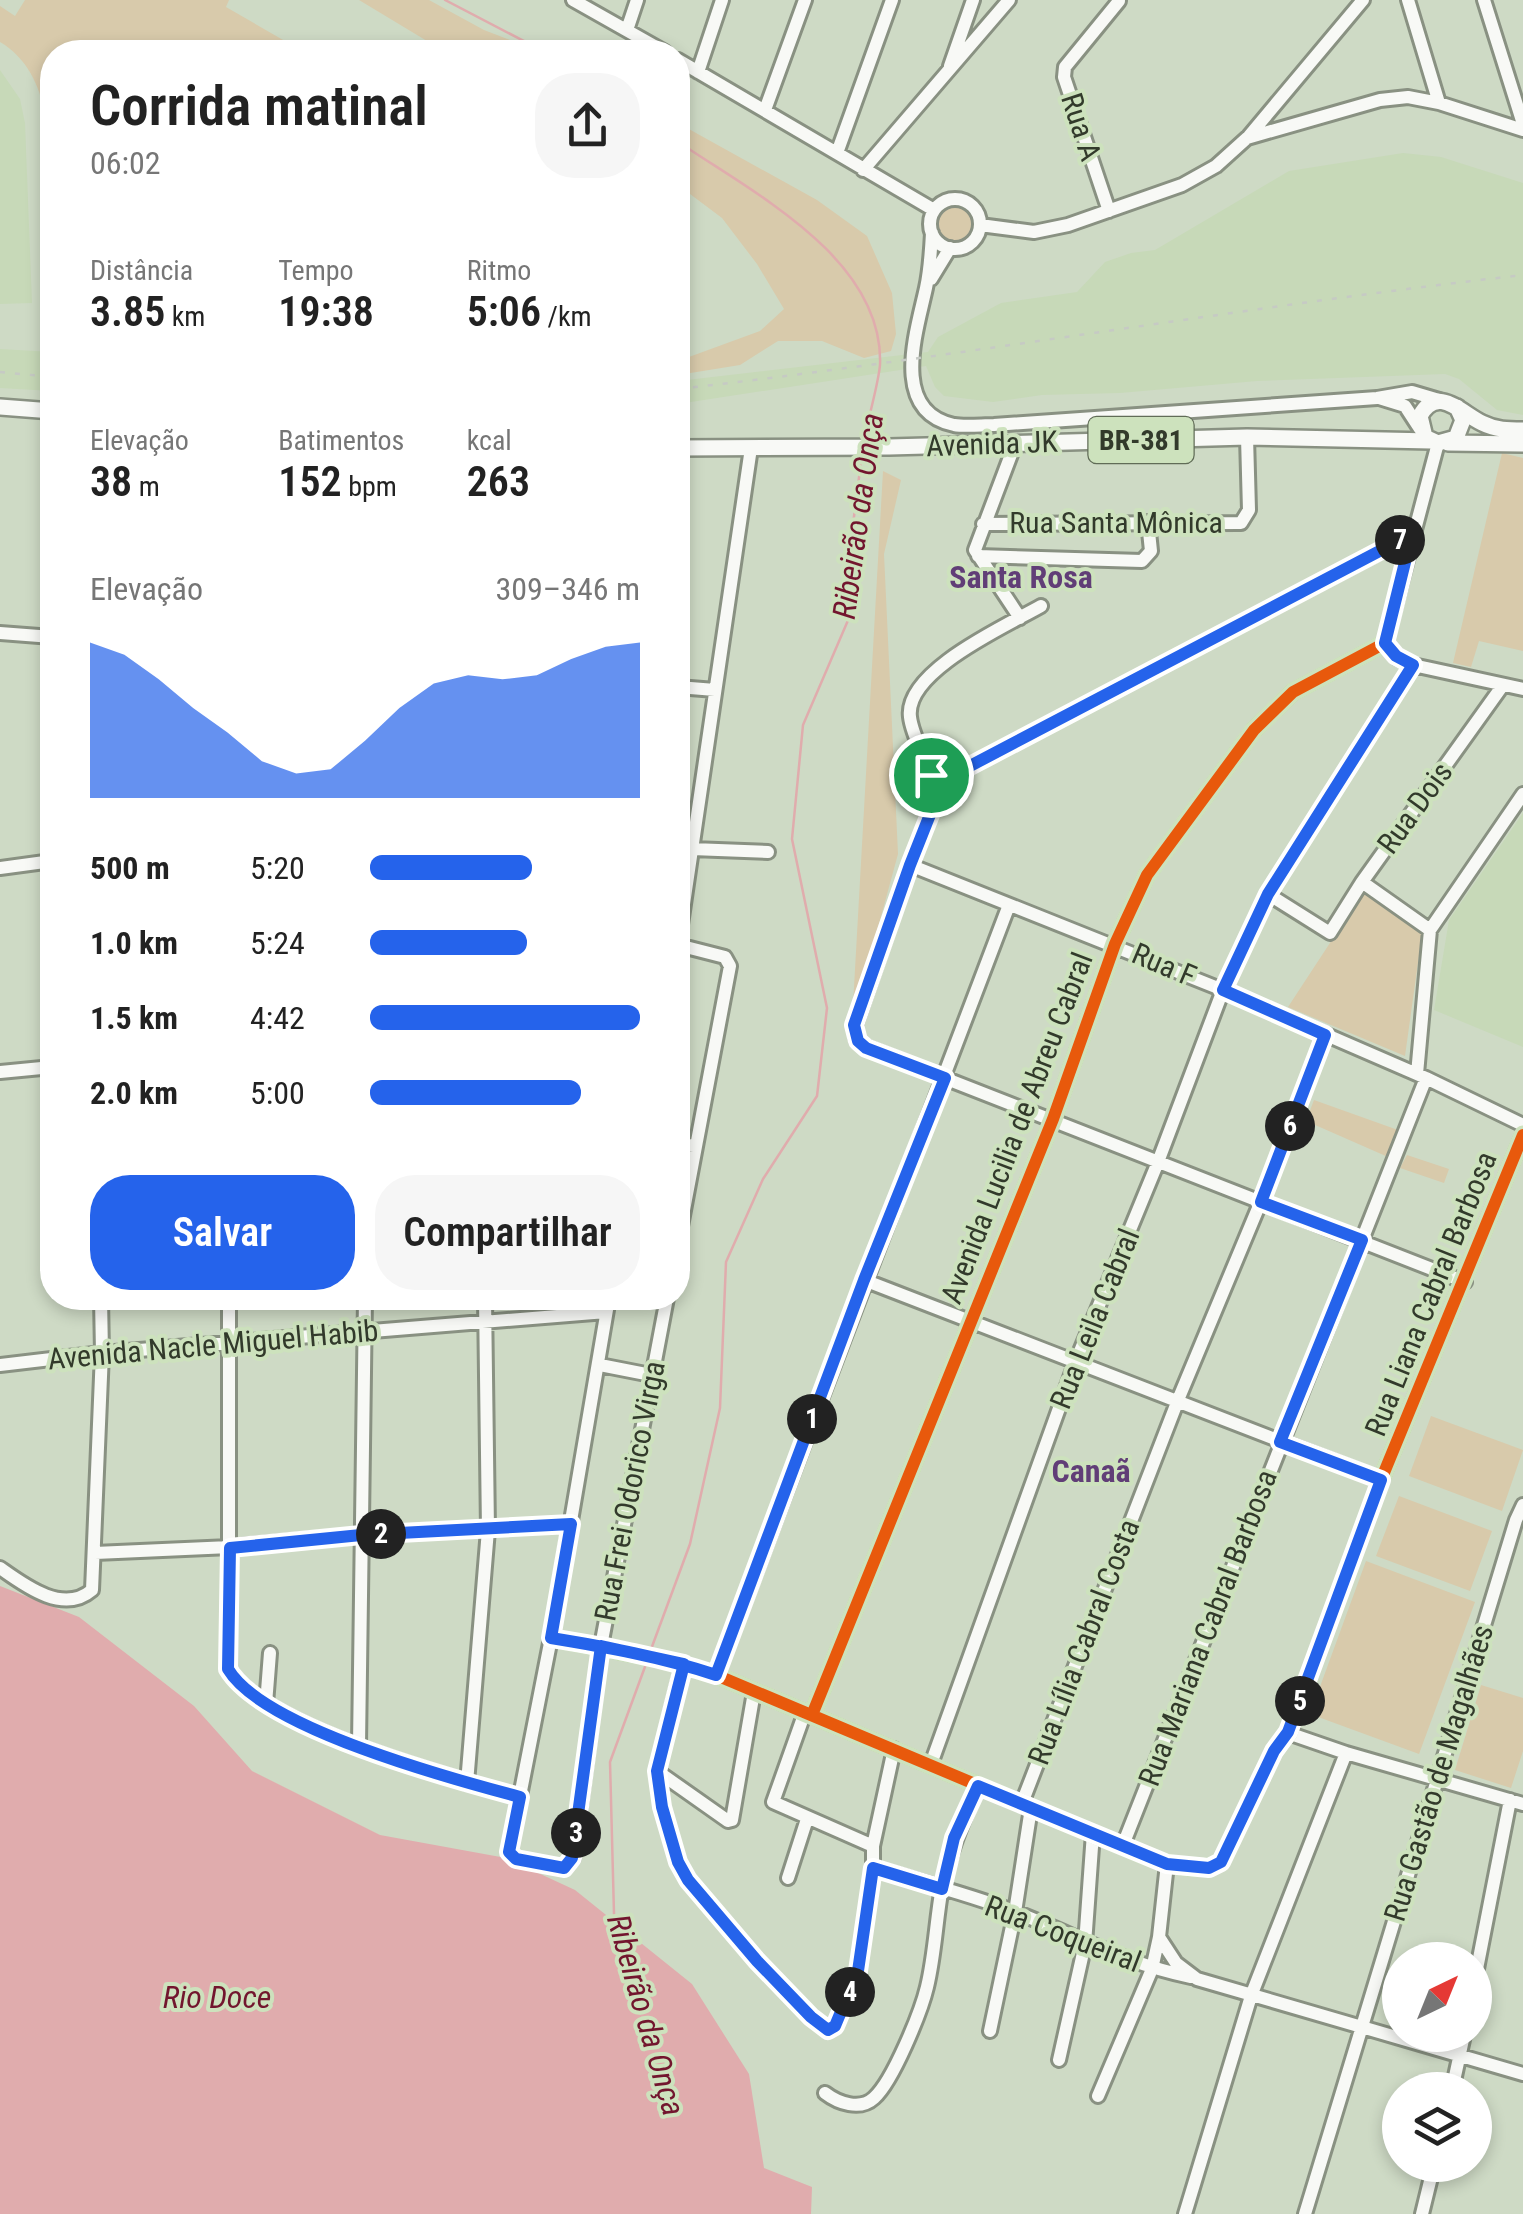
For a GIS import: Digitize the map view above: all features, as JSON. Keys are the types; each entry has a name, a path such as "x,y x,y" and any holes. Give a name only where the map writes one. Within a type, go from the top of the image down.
{"main road":[{"path":"1430,435 1420,416 1434,403 1457,407 1481,423 1499,429 1523,430"},
{"path":"0,407 40,410"},
{"path":"1393,440 1462,430 1463,420 1457,407"},
{"name":"Avenida JK","path":"752,448 1247,438 1393,440 1430,435 1523,444"},
{"name":"BR-381","path":"690,448 752,448"}],"street":[{"path":"574,0 644,40"},
{"path":"627,30 636,0"},
{"path":"698,72 722,0"},
{"path":"765,110 805,0"},
{"path":"838,153 892,0"},
{"path":"947,73 972,0"},
{"path":"863,170 1010,0"},
{"path":"980,225 1034,232 1182,185 1216,166 1247,138 1363,0"},
{"path":"1396,0 1409,3 1439,103"},
{"path":"1484,0 1523,127"},
{"name":"Rua A","path":"1109,211 1064,77 1071,56 1119,1"},
{"path":"690,67 934,210"},
{"path":"1247,138 1380,100 1408,97 1523,127"},
{"path":"932,233 950,248 970,244 980,225 976,209 962,200 946,200 934,210 927,286 913,340 912,385 924,405 953,425 1377,398 1412,392 1434,403"},
{"path":"927,286 950,248"},
{"path":"1377,398 1402,404 1430,435 1412,534 1385,643 1396,656 1413,665 1523,689"},
{"name":"Rua Santa Mônica","path":"983,524 1241,523 1249,510 1247,438"},
{"path":"1015,444 975,550 1020,618"},
{"path":"690,863 752,448"},
{"path":"978,556 1142,561 1151,552 1148,522"},
{"path":"949,777 1412,534"},
{"path":"931,775 910,717 912,697 942,664 1041,606"},
{"path":"0,633 40,635"},
{"name":"Avenida Lucilia de Abreu Cabral","path":"806,1818 773,1802 1053,1119 1114,944 1147,876 1254,730 1293,692 1385,643"},
{"name":"Rua Leila Cabral","path":"931,1764 1076,1361 1223,990 1268,894 1413,665"},
{"name":"Rua Dois","path":"1268,894 1330,933 1503,685"},
{"path":"690,687 715,690"},
{"path":"931,775 949,777 952,795 945,802 935,802 924,792 931,775"},
{"path":"1362,882 1430,930 1523,794"},
{"path":"935,802 854,1025 854,1033 866,1048 1465,1282"},
{"path":"690,823 695,823"},
{"path":"692,849 768,852"},
{"path":"0,868 40,862"},
{"name":"Rua F","path":"910,865 1223,990 1422,1076 1523,1125"},
{"path":"716,1675 1009,905"},
{"name":"Rua Mariana Cabral Barbosa","path":"1123,1844 1362,1240 1422,1076 1430,930"},
{"path":"690,948 729,961 690,1178"},
{"name":"Rua Lília Cabral Costa","path":"990,2031 1015,1912 1026,1806 1178,1400 1261,1202 1325,1035"},
{"path":"0,1072 40,1068"},
{"name":"Rua Liana Cabral Barbosa","path":"1167,1864 1209,1868 1221,1862 1274,1751 1288,1732 1381,1480 1523,1135"},
{"path":"690,1145 696,1146"},
{"path":"864,1280 1381,1480"},
{"path":"0,1568 44,1595 66,1599 85,1596 92,1590 100,1310"},
{"path":"230,1310 228,1669 237,1683 266,1704 358,1746 520,1797 607,1310"},
{"path":"358,1746 365,1310"},
{"path":"467,1783 488,1530 486,1310"},
{"name":"Avenida Nacle Miguel Habib","path":"0,1365 589,1310"},
{"name":"Rua Frei Odorico Virga","path":"520,1797 511,1856 564,1868 572,1858 601,1646 665,1310"},
{"path":"600,1365 652,1375"},
{"name":"Rua Gastão de Magalhães","path":"1305,2214 1523,1506"},
{"path":"94,1553 230,1548 361,1535 571,1524"},
{"path":"551,1638 684,1664 716,1675 1167,1864 1152,1969 1098,2096"},
{"path":"266,1704 270,1652"},
{"path":"684,1664 657,1771 662,1807 678,1862 688,1880 825,2029 833,2028 858,1971 873,1846 894,1749"},
{"path":"657,1771 728,1821 732,1820 754,1692"},
{"path":"1288,1732 1346,1753 1517,1802 1484,1942"},
{"path":"1185,2214 1250,1996 1346,1753"},
{"path":"825,2092 838,2103 862,2104 875,2098 900,2055 928,1987 942,1889 954,1838 978,1786"},
{"path":"788,1878 806,1818 873,1846"},
{"path":"1059,2060 1085,1944 1093,1833"},
{"name":"Rua Coqueiral","path":"873,1868 1015,1912 1152,1969 1197,1978 1523,2074"},
{"path":"1159,1937 1176,1963 1197,1978"},
{"path":"1456,2072 1460,2052"},
{"path":"1422,2214 1430,2182"}],"shaded area":[{"path":"25,0 229,0 226,7 283,40 40,40 40,96 18,56 0,42 0,6 15,16"},
{"path":"359,0 429,0 510,40 425,40"},
{"path":"0,70 20,99 25,123 32,303 0,304"},
{"path":"690,130 817,200 867,236 892,293 896,334 891,351 864,358 822,341 778,341 740,365 690,373 690,357 760,331 784,309 757,264 722,218 690,194"},
{"path":"1403,153 1441,157 1523,183 1523,415 1497,410 1459,379 1445,374 1257,381 1120,393 1042,395 993,402 944,396 935,387 926,366 690,402 690,380 928,352 938,337 1001,303 1077,292 1105,262 1155,250 1289,171"},
{"path":"955,203 970,209 976,224 970,239 955,245 940,239 934,224 940,209"},
{"path":"0,349 40,351 40,390 0,388"},
{"path":"1502,453 1523,458 1523,651 1479,641 1471,667 1453,663"},
{"path":"883,471 901,480 884,554 898,854 852,1023"},
{"path":"1523,813 1523,1047 1434,1010 1449,920"},
{"path":"1364,891 1422,934 1405,1056 1288,1007"},
{"path":"1314,1100 1398,1130 1388,1157 1306,1121"},
{"path":"1407,1155 1449,1169 1444,1183 1400,1168"},
{"path":"1431,1416 1523,1450 1502,1511 1409,1476"},
{"path":"1399,1496 1492,1531 1470,1591 1376,1556"},
{"path":"1366,1561 1475,1602 1419,1754 1310,1714"},
{"path":"1481,1685 1523,1698 1523,1751 1511,1788 1455,1770"}],"water":[{"name":"Rio Doce","path":"0,1586 79,1617 194,1706 252,1771 380,1835 506,1858 575,1890 692,1984 749,2074 764,2168 812,2187 811,2214 0,2214"}],"waterway":[{"name":"Ribeirão da Onça","path":"445,0 522,40"},
{"name":"Ribeirão da Onça","path":"690,150 814,237 862,295 876,328 880,365 864,441"},
{"name":"Ribeirão da Onça","path":"650,1652 690,1544 720,1408 726,1262 763,1179 817,1096 827,1008 792,839 803,725 849,618 851,540 862,454"},
{"name":"Ribeirão da Onça","path":"617,1924 610,1762 646,1664"}],"railway":[{"path":"690,387 1523,275"},
{"path":"0,372 40,376"}],"cycle path":[{"path":"812,1715 1053,1119 1115,944 1147,875 1254,730 1293,692 1385,643"},
{"path":"551,1638 663,1660 716,1675 1160,1861 1191,1868 1221,1862 1274,1751 1288,1733 1381,1480 1523,1135"}],"district":[{"name":"Santa Rosa","path":"1021,577"},
{"name":"Canaã","path":"1091,1471"}],"route":[{"path":"931,775 924,792 935,802 854,1033 866,1048 945,1078 864,1280 716,1675 684,1664 663,1660 601,1646 551,1638 571,1524 361,1535 230,1548 228,1669 237,1683 266,1704 358,1746 520,1797 509,1852 516,1859 564,1868 572,1858 601,1646 684,1664 657,1771 657,1786 678,1862 711,1909 757,1961 828,2030 835,2026 858,1971 873,1868 942,1889 954,1838 978,1786 1167,1864 1209,1868 1221,1862 1274,1751 1288,1732 1381,1480 1280,1442 1362,1240 1261,1202 1325,1035 1223,990 1268,894 1413,665 1396,656 1385,643 1412,534 949,777 931,775"}]}
